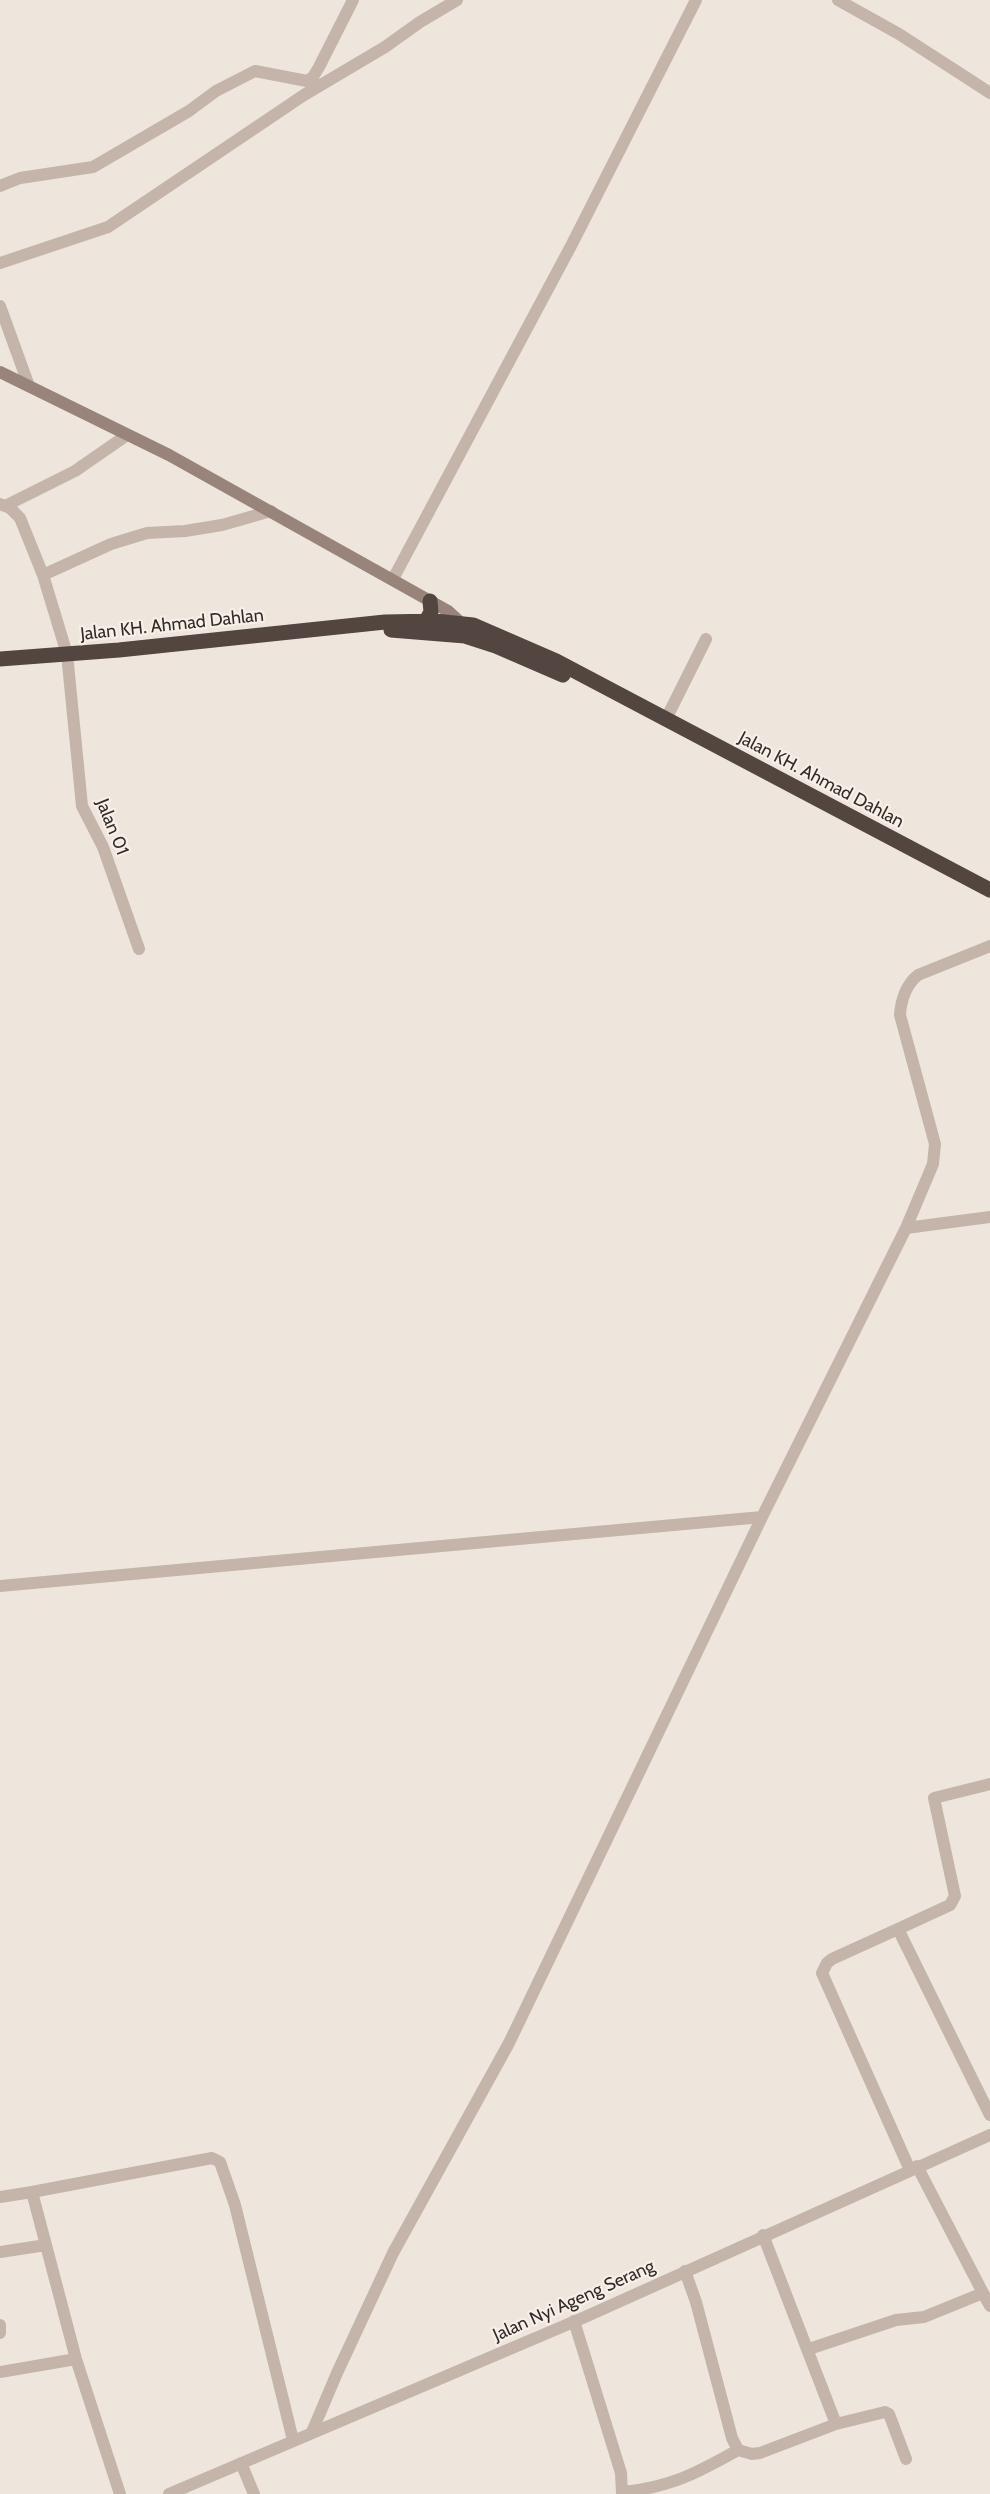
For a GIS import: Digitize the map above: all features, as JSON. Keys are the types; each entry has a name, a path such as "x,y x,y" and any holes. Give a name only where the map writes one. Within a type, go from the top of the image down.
{"highway":[{"path":"423,626 431,612 430,601"},
{"name":"Jalan KH. Ahmad Dahlan","path":"0,659 348,626 423,626 463,629 600,692 634,702 667,716 990,890"}],"street":[{"path":"0,186 20,178 93,167 189,111 216,91 254,71 307,80 313,77 352,0"},
{"path":"0,263 108,227 304,95 385,48 413,27 457,0"},
{"path":"393,579 572,244 696,0"},
{"path":"838,0 899,34 990,93"},
{"path":"0,306 29,386"},
{"path":"0,372 169,455 271,511 448,611 463,629"},
{"path":"2,505 75,471 127,434"},
{"name":"Jalan 01","path":"2,505 10,508 20,518 43,575 67,654 82,806 102,847 139,949"},
{"path":"43,575 111,544 147,532 204,528 271,511"},
{"path":"667,716 706,639"},
{"path":"312,2432 337,2372 393,2253 509,2043 762,1517 906,1228 935,1154 930,1124 900,1015 904,997 918,975 990,946"},
{"path":"906,1228 990,1217"},
{"path":"0,1586 762,1517"},
{"path":"990,1784 934,1798 955,1896 950,1905 832,1959 827,1963 822,1973 914,2168 990,2306"},
{"path":"898,1929 990,2114"},
{"name":"Jalan Nyi Ageng Serang","path":"170,2494 188,2490 241,2463 574,2321 990,2134"},
{"path":"0,2197 212,2158 220,2162 235,2205 294,2440"},
{"path":"32,2192 76,2358 120,2494"},
{"path":"764,2235 836,2424"},
{"path":"0,2252 46,2245"},
{"path":"684,2271 696,2302 732,2438 738,2450 744,2453 760,2453 836,2424 885,2412 889,2414 906,2459"},
{"path":"809,2349 896,2320 924,2317 983,2293"},
{"path":"574,2321 621,2473 623,2493 645,2490 686,2478 738,2450"},
{"path":"0,2326 0,2333"},
{"path":"0,2372 76,2358"},
{"path":"241,2463 254,2494"}]}
